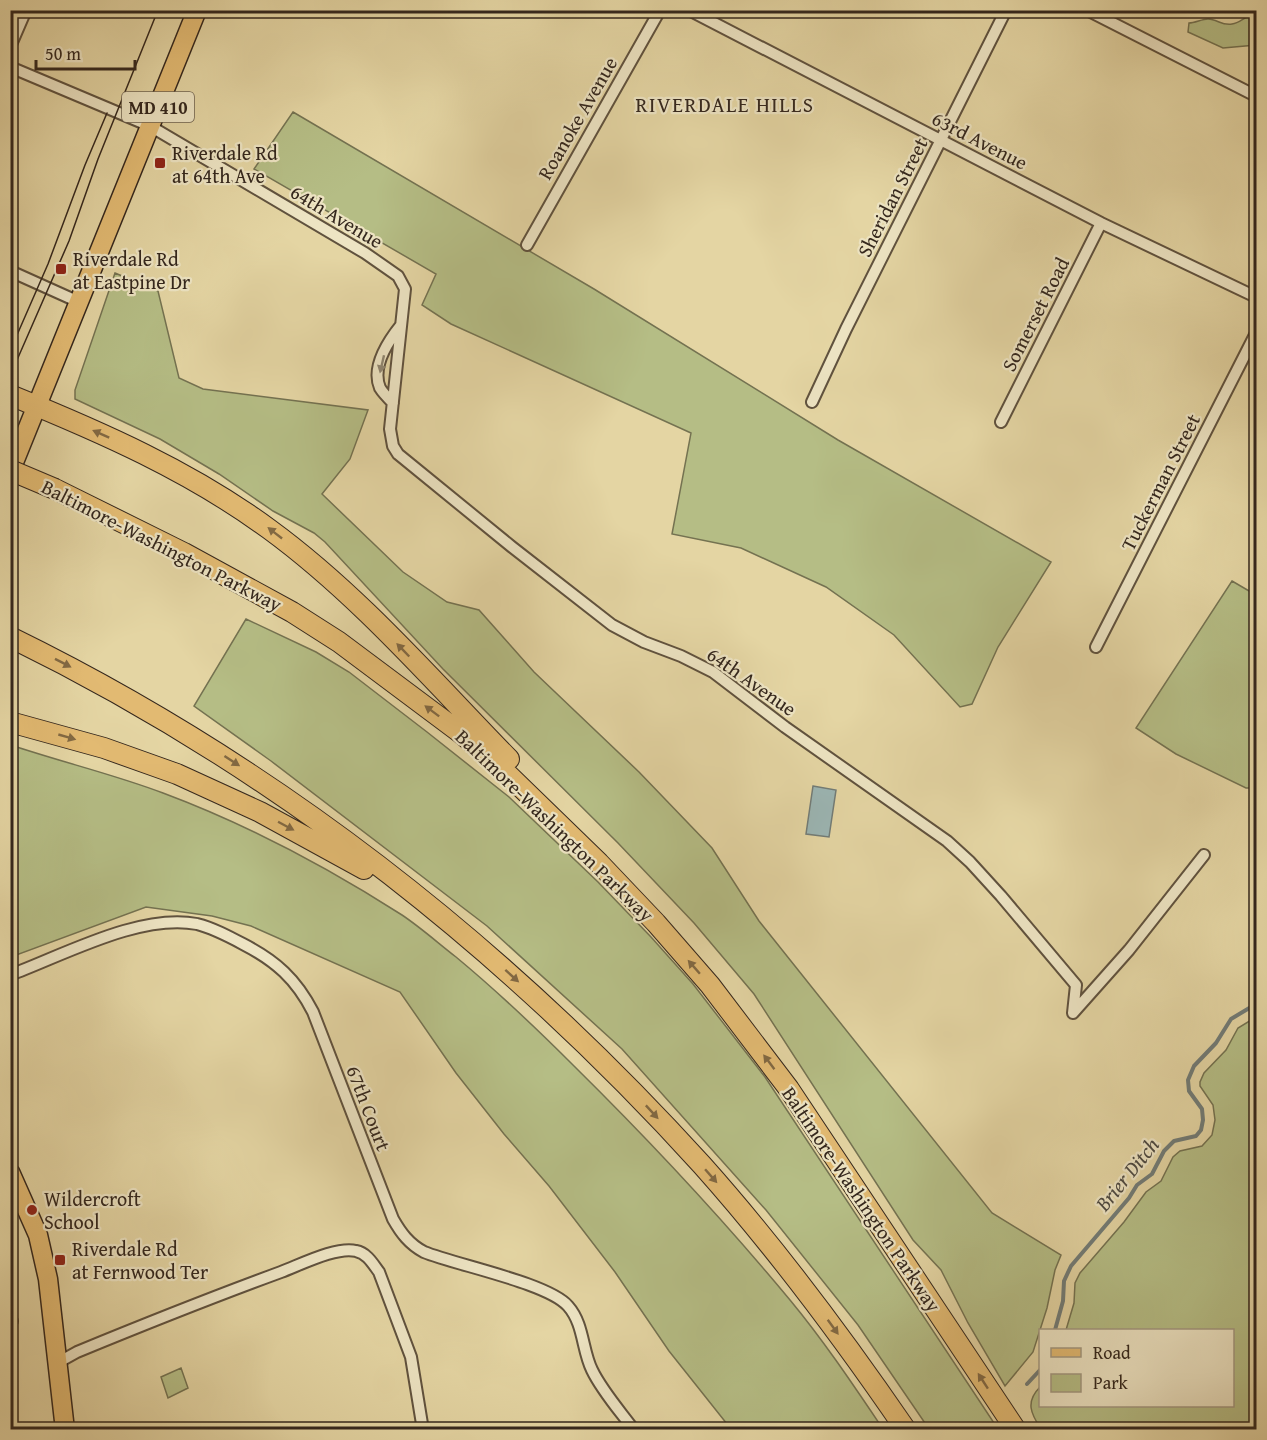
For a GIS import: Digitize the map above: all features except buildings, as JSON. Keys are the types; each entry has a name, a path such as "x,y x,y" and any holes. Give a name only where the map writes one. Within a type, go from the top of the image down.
{"highway":[{"path":"10,395 182,472 269,529 312,562 382,628 518,768 599,863"},
{"name":"Baltimore-Washington Parkway","path":"10,471 55,489 184,553 292,612 339,642 455,728 492,759 599,863 710,985 789,1089 1016,1430"},
{"path":"10,637 69,665 128,698 246,770 317,819 468,938 512,976 640,1099 702,1166 816,1305 906,1430"},
{"path":"10,722 104,748 217,791 349,860 468,938"}],"main road":[{"name":"MD 410","path":"10,471 197,10"},
{"path":"10,1172 38,1235 48,1279 65,1430"}],"street":[{"path":"10,47 26,10"},
{"name":"Roanoke Avenue","path":"527,244 660,10"},
{"name":"63rd Avenue","path":"689,10 1101,223 1257,297"},
{"name":"Sheridan Street","path":"812,402 846,329 1006,10"},
{"path":"1087,10 1257,96"},
{"name":"64th Avenue","path":"10,67 150,126 365,253 398,276 405,289 390,429 393,446 398,454 612,625 644,642 681,656 713,672 785,727 947,841 970,862 1014,910 1076,985 1073,1014 1129,951 1204,855"},
{"name":"Somerset Road","path":"1001,422 1101,223"},
{"path":"10,271 79,302"},
{"name":"64th Avenue","path":"393,404 380,387 379,367 390,339 401,325"},
{"name":"Tuckerman Street","path":"1096,646 1257,333"},
{"name":"67th Court","path":"10,975 144,924 161,922 198,924 217,930 272,961 294,981 313,1012 393,1219 403,1236 423,1252 525,1284 558,1298 568,1305 582,1334 592,1369 634,1430"},
{"path":"59,1362 77,1352 207,1299 324,1256 344,1251 356,1251 370,1260 379,1272 411,1357 423,1430"}],"green space":[{"path":"1256,13 1256,45 1223,48 1188,32 1189,23 1208,19 1232,24"},
{"path":"293,112 594,289 838,440 1051,562 998,647 972,704 960,707 894,635 826,587 741,548 672,534 691,433 451,324 422,305 436,274 254,169"},
{"path":"115,273 158,291 179,378 203,389 368,410 350,459 322,494 403,572 447,602 479,610 534,672 639,772 712,848 759,921 992,1213 1061,1255 1033,1352 1005,1386 968,1323 941,1270 913,1240 754,994 694,923 618,843 443,669 325,542 314,533 273,511 219,474 160,439 75,399 75,390"},
{"path":"1232,581 1256,595 1256,788 1246,788 1176,754 1136,728"},
{"path":"246,619 316,652 349,672 427,732 509,797 598,882 651,937 693,984 765,1077 998,1429 929,1429 858,1325 766,1210 622,1049 487,926 271,761 194,706"},
{"path":"11,745 144,786 225,818 345,880 422,930 530,1023 684,1180 803,1316 883,1429 731,1429 669,1351 615,1272 549,1186 456,1073 400,992 251,926 212,916 146,907 11,957"},
{"path":"1256,1017 1256,1429 1041,1429 1031,1408 1032,1398 1039,1388 1039,1407 1234,1407 1234,1329 1066,1329 1074,1303 1075,1283 1080,1273 1124,1222 1146,1192 1161,1181 1173,1157 1180,1151 1202,1146 1212,1135 1215,1120 1213,1105 1200,1086 1200,1082 1204,1073 1226,1050 1238,1028"},
{"path":"181,1368 188,1388 168,1398 161,1377"}],"water":[{"path":"813,786 836,790 829,837 806,834"}],"waterway":[{"name":"Brier Ditch","path":"1055,1329 1063,1301 1064,1281 1071,1266 1129,1198 1137,1185 1152,1174 1164,1151 1174,1141 1196,1136 1201,1130 1202,1109 1189,1091 1188,1080 1194,1066 1216,1043 1231,1019 1256,1004"},
{"name":"Brier Ditch","path":"1027,1384 1039,1371"}],"tram line":[{"path":"10,376 69,241 98,159 158,10"},
{"path":"10,351 48,264 107,113"},
{"path":"10,1313 10,1358"}],"place":[{"name":"Riverdale Rd at 64th Ave","path":"160,163"},
{"name":"Riverdale Rd at Eastpine Dr","path":"61,269"},
{"name":"Wildercroft School","path":"32,1210"},
{"name":"Riverdale Rd at Fernwood Ter","path":"60,1260"}],"district":[{"name":"RIVERDALE HILLS","path":"725,104"}]}
